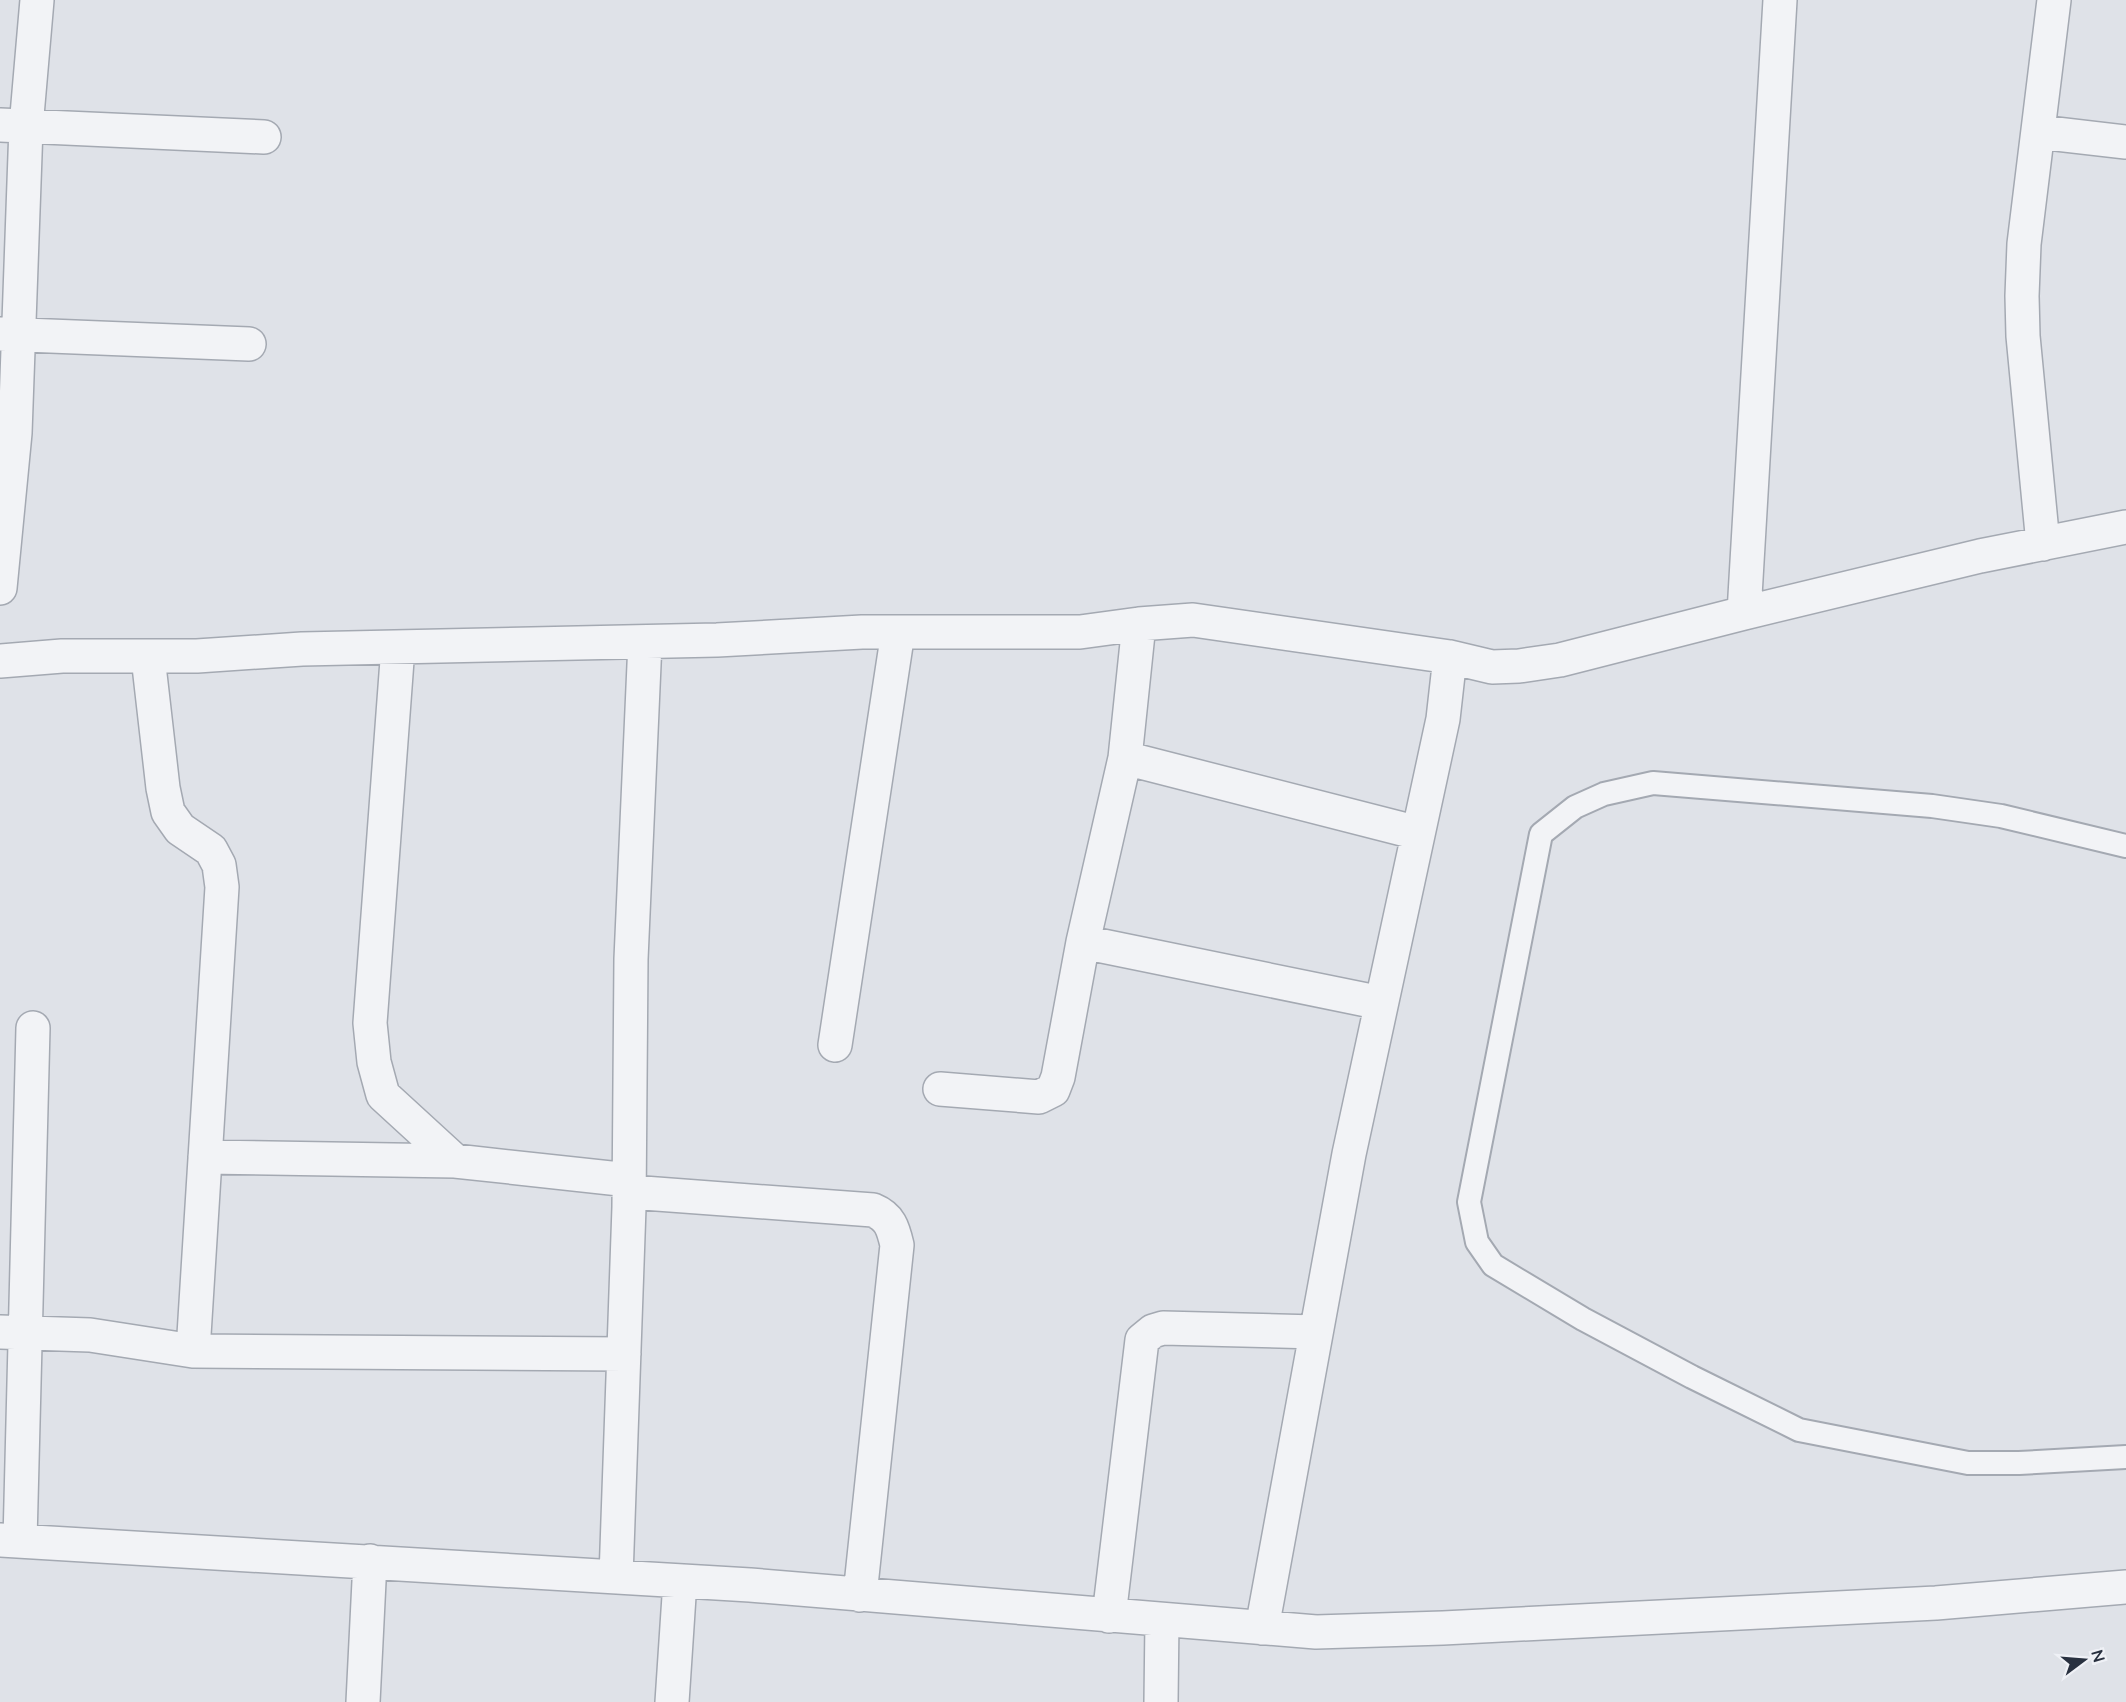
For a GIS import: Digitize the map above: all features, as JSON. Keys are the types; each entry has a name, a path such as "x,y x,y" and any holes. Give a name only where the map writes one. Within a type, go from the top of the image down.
{"street":[{"path":"0,588 15,433 9,334 13,126 37,0"},
{"path":"1744,613 1780,0"},
{"path":"2043,544 2022,296 2024,244 2054,0"},
{"path":"13,126 264,137"},
{"path":"2039,132 2126,142"},
{"path":"9,334 249,344"},
{"path":"0,661 62,656 197,656 302,649 645,642 862,632 1080,632 1193,620 1450,657 1492,667 1519,666 1560,660 1980,556 2126,527"},
{"path":"940,1089 1039,1097 1053,1090 1058,1077 1083,942 1125,758 1139,624"},
{"path":"836,1046 898,633"},
{"path":"616,1577 629,1186 631,959 645,642"},
{"path":"398,647 370,1023 374,1062 383,1095 455,1161"},
{"path":"148,657 163,788 168,812 180,829 211,850 219,865 222,887 193,1351"},
{"path":"1262,1628 1349,1154 1443,719 1450,657"},
{"path":"1125,758 1418,833"},
{"path":"1083,942 1381,1003"},
{"path":"33,1028 12,1332 10,1540 680,1581 1316,1632 1443,1628 1924,1604 2126,1587"},
{"path":"205,1157 455,1161 629,1186 873,1210 884,1214 893,1226 897,1245 860,1595"},
{"path":"1109,1616 1142,1340 1153,1331 1163,1328 1316,1332"},
{"path":"12,1332 90,1335 193,1351 624,1354"},
{"path":"363,1702 370,1561"},
{"path":"672,1702 680,1581"},
{"path":"1161,1702 1162,1620"}],"lane":[{"path":"2126,846 2001,816 1932,806 1653,783 1604,794 1575,807 1541,834 1469,1202 1477,1242 1493,1265 1583,1319 1799,1430 1968,1463 2019,1463 2126,1457"}]}
